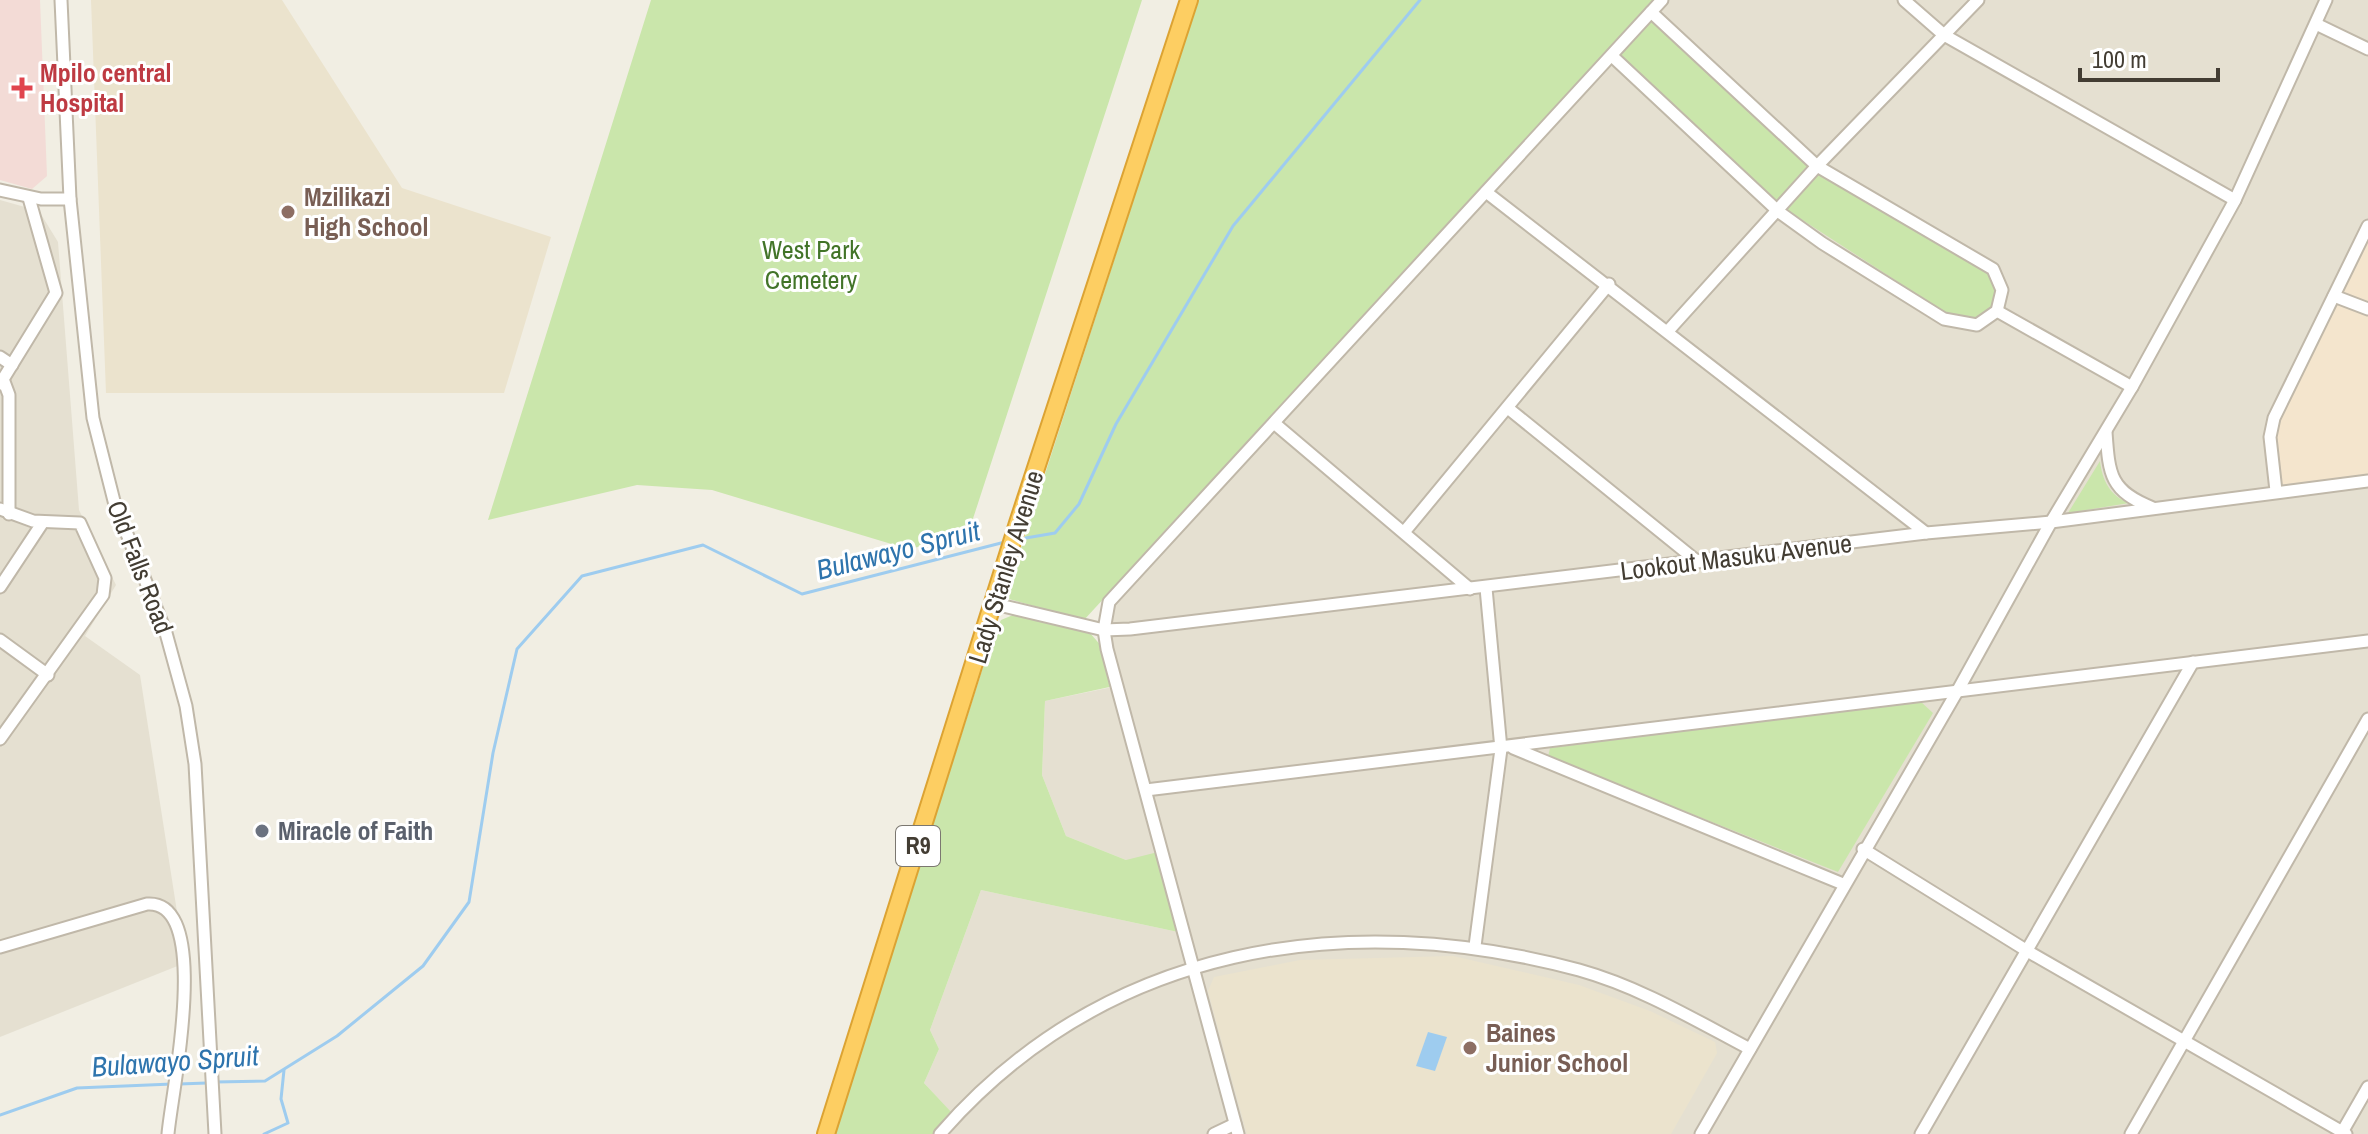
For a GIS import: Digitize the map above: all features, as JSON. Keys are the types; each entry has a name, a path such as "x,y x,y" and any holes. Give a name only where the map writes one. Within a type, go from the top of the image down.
{"highway":[{"name":"Lady Stanley Avenue","path":"826,1134 1018,523 1189,0"}],"street":[{"name":"Old Falls Road","path":"61,0 70,199 93,418 114,501 166,633 191,735 215,1134"},
{"path":"1214,1134 1237,1129 1191,967 1104,630 1109,602 1662,0"},
{"path":"1904,0 1944,35 2235,200"},
{"path":"1668,331 1779,212 1817,166 1978,0"},
{"path":"1701,1134 1863,849 1958,690 2051,522 2132,387 2235,200 2326,0"},
{"path":"1612,56 1779,212 1822,243 1944,319 1977,325 1997,311 2002,290 1993,269 1817,166 1651,12"},
{"path":"2316,24 2368,49"},
{"path":"0,190 29,198 70,199"},
{"path":"1486,192 1609,284 1926,533"},
{"path":"0,739 103,595 106,584 80,523 43,522 5,511 9,395 2,381 56,293 29,198"},
{"path":"2276,491 2270,437 2274,418 2334,296 2363,248 2368,226"},
{"path":"1405,531 1509,409 1609,284"},
{"path":"2334,296 2368,309"},
{"path":"1997,311 2132,387"},
{"path":"0,357 12,365"},
{"path":"1509,409 1698,562"},
{"path":"1274,423 1470,589"},
{"path":"2106,431 2109,468 2116,486 2127,496 2153,508"},
{"name":"Lookout Masuku Avenue","path":"995,604 1104,630 1486,588 1926,533 2051,522 2368,481"},
{"path":"0,587 43,522"},
{"path":"1475,946 1507,748 1486,588"},
{"path":"0,640 48,675"},
{"path":"1146,790 2368,641"},
{"path":"1921,1134 2029,952 2193,662"},
{"path":"2131,1134 2368,719"},
{"path":"1507,748 1843,884"},
{"path":"1863,849 2029,952 2343,1133 2368,1087"},
{"path":"0,947 147,904 165,906 180,936 186,960 168,1134"},
{"path":"940,1134 964,1107 1033,1048 1084,1015 1158,978 1191,967 1325,944 1384,941 1475,946 1581,971 1657,1000 1750,1049"}],"shaded area":[{"name":"Mpilo central Hospital","path":"0,0 40,0 47,176 32,189 0,180"},
{"name":"Mzilikazi High School","path":"91,0 282,0 402,188 551,237 504,393 106,393"},
{"path":"1668,0 2368,0 2368,1134 949,1134 959,1121 924,1083 939,1049 930,1030 981,890 1178,932 1126,860 1066,836 1042,775 1045,701 1122,685 1108,634 1111,613 1120,595"},
{"path":"0,200 39,211 58,242 79,510 116,585 85,636 140,675 185,963 0,1037"},
{"path":"2368,236 2368,475 2279,485 2275,438 2279,419"},
{"name":"Baines Junior School","path":"1453,956 1579,985 1650,1011 1715,1042 1717,1053 1671,1134 1247,1134 1208,991 1214,977 1300,960"}],"green space":[{"name":"West Park Cemetery","path":"651,0 1142,0 967,537 908,549 712,490 637,485 488,520"},
{"path":"1198,0 1654,0 1084,620 1005,598"},
{"path":"1651,20 1819,175 1988,273 1996,292 1991,309 1974,318 1946,313 1787,210 1620,55"},
{"path":"2100,461 2108,486 2129,503 2068,513"},
{"path":"1013,615 1090,633 1103,648 1114,686 1045,701 1042,775 1066,836 1126,860 1158,852 1178,932 981,890 930,1030 939,1049 924,1083 953,1114 934,1134 834,1134 993,636 1001,620"},
{"path":"1920,701 1933,713 1838,872 1548,757 1550,748"}],"water":[{"path":"1428,1032 1447,1037 1435,1071 1416,1066"}],"waterway":[{"name":"Bulawayo Spruit","path":"1020,539 1055,533 1079,504 1116,424 1233,226 1420,0"},
{"name":"Bulawayo Spruit","path":"215,1082 265,1081 337,1036 423,966 469,902 493,753 517,649 582,576 703,545 802,594 1005,542"},
{"path":"264,1134 288,1123 281,1099 284,1070"},
{"name":"Bulawayo Spruit","path":"179,1084 207,1083"},
{"name":"Bulawayo Spruit","path":"0,1115 77,1088 172,1084"}],"place":[{"name":"Mpilo central Hospital","path":"22,88"},
{"name":"Mzilikazi High School","path":"288,212"},
{"name":"Miracle of Faith","path":"262,831"},
{"name":"Baines Junior School","path":"1470,1048"}]}
